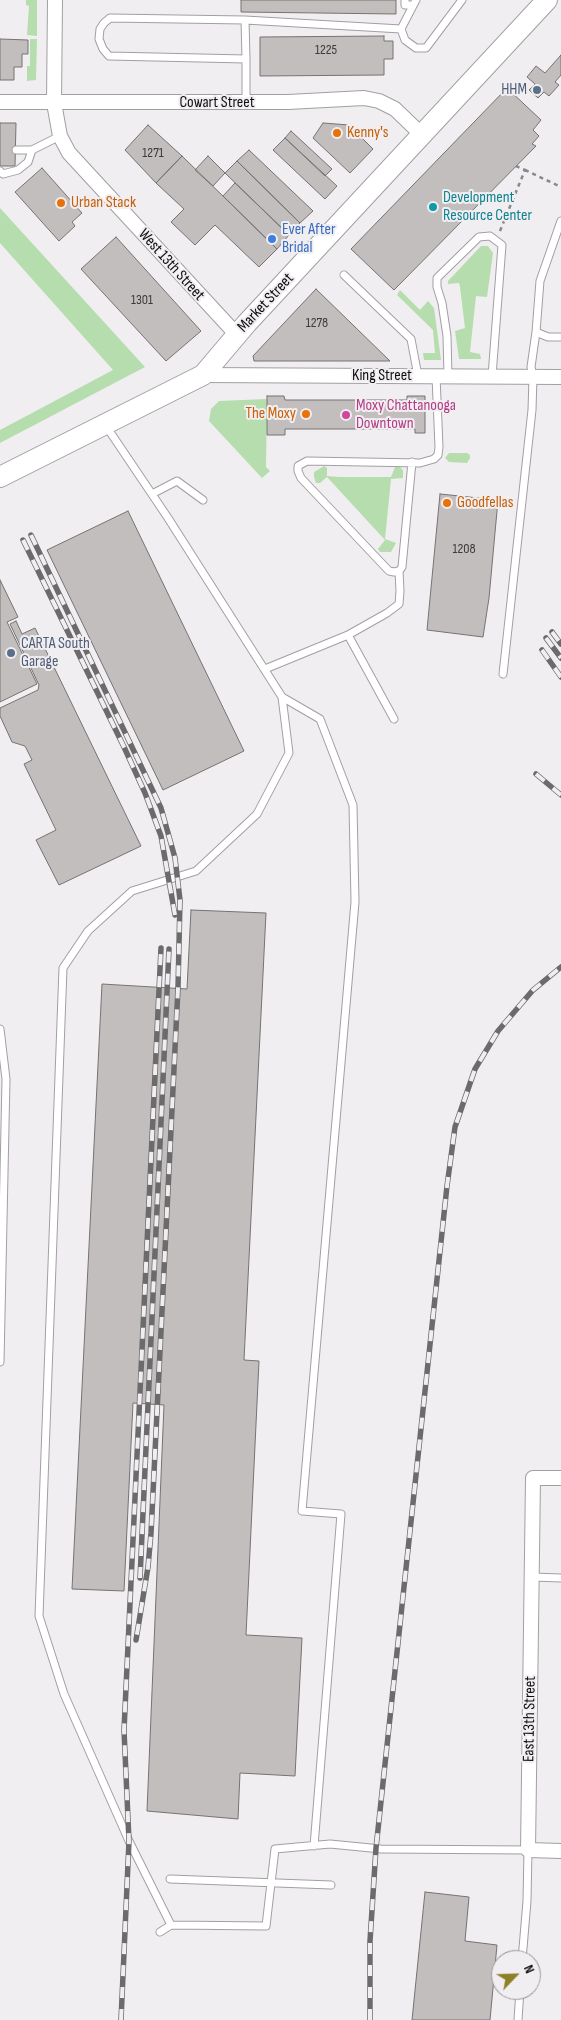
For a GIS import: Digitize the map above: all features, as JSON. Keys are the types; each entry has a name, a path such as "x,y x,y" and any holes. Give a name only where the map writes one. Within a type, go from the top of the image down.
{"main road":[{"name":"Market Street","path":"0,477 204,375 237,335 547,0"}],"street":[{"name":"West 13th Street","path":"55,0 54,103 60,136 69,153 237,335"},
{"name":"Cowart Street","path":"0,102 246,103 364,98 379,101 395,109 422,135"},
{"name":"King Street","path":"204,375 561,377"},
{"name":"East 13th Street","path":"528,1850 534,1478 561,1478"},
{"path":"528,1850 561,1851"}],"lane":[{"path":"405,0 405,5 414,2"},
{"path":"414,2 401,29 405,40 416,48 426,48 462,0"},
{"path":"246,59 109,56 103,49 99,39 100,29 110,18 245,20 401,29"},
{"path":"245,20 246,103"},
{"path":"16,150 32,150 60,136"},
{"path":"0,172 3,174 18,170 28,162 32,150"},
{"path":"503,674 532,410 533,377 531,366 540,281 561,221"},
{"path":"399,571 389,571 301,478 298,466 307,461 428,461 438,455 442,376 447,336 437,278 479,237 490,236 502,244 492,376"},
{"path":"344,275 411,339 418,376"},
{"path":"536,332 548,337 561,337"},
{"path":"104,424 152,494 282,696 320,719 353,805 354,902 302,1511 341,1514 314,1846"},
{"path":"264,669 348,635 387,613 398,604 400,591 399,571 402,567 412,462"},
{"path":"152,494 177,481 202,500"},
{"path":"348,635 394,719"},
{"path":"171,1925 129,1841 64,1694 39,1616 63,968 88,931 132,891 196,871 257,814 289,753 282,696"},
{"path":"0,1029 6,1079 0,1362"},
{"path":"532,1577 561,1578"},
{"path":"160,1932 171,1925 266,1926 275,1849 330,1844 381,1849 528,1850"},
{"name":"East 13th Street","path":"523,1950 527,1901 528,1850"},
{"path":"170,1879 331,1885"},
{"path":"518,2020 519,2000"}],"path":[{"path":"516,166 561,187"},
{"path":"496,239 525,170"}],"green space":[{"path":"26,0 37,0 37,36 27,35 29,6 26,5"},
{"path":"30,39 37,39 36,80 27,81 27,66 30,66"},
{"path":"0,208 145,367 0,443 0,430 113,370 0,243"},
{"path":"481,246 488,246 493,253 487,297 476,296 470,352 480,354 481,359 459,359 455,331 465,328 460,287 459,283 448,284 448,281"},
{"path":"400,290 420,310 428,301 434,308 441,360 424,360 423,353 435,353 433,330 397,295"},
{"path":"267,399 266,467 270,471 262,478 209,421 211,409 219,401"},
{"path":"449,453 467,453 470,455 470,458 467,463 449,462 445,458"},
{"path":"324,466 327,468 327,476 339,477 391,477 395,467 400,467 403,470 403,478 391,479 385,539 396,543 391,552 380,552 378,549 385,540 327,477 320,483 316,483 314,472"}],"building":[{"path":"241,0 396,0 396,14 241,12"},
{"path":"384,36 384,41 393,41 393,59 384,59 384,75 260,76 260,37"},
{"path":"0,39 28,40 28,54 22,54 22,67 14,67 14,80 0,80"},
{"path":"561,55 561,75 555,82 559,85 549,96 544,92 538,98 529,90 535,84 527,77 536,66 545,73"},
{"name":"Development Resource Center","path":"507,88 541,120 533,130 539,136 532,144 536,146 394,290 351,249"},
{"path":"0,123 16,123 15,166 0,166"},
{"path":"323,123 349,125 373,149 350,173 313,138"},
{"path":"148,125 182,156 156,183 125,150"},
{"path":"291,131 332,169 325,176 285,138"},
{"path":"285,138 337,186 325,199 273,150"},
{"path":"249,150 313,211 300,223 237,161"},
{"path":"182,156 277,249 259,267 215,225 195,245 171,222 184,209 156,183"},
{"path":"208,156 225,173 213,186 195,170"},
{"path":"237,161 300,223 289,235 225,173"},
{"path":"42,168 82,213 72,222 75,226 59,241 15,192"},
{"path":"235,183 289,235 277,249 223,196"},
{"path":"116,237 201,331 166,361 81,269"},
{"path":"316,289 390,361 254,361 253,356"},
{"name":"Moxy Chattanooga Downtown","path":"267,396 284,396 285,400 407,400 407,396 425,396 425,433 415,433 415,429 285,429 285,435 267,435"},
{"path":"440,494 498,500 489,598 483,637 427,630"},
{"path":"128,511 244,751 163,790 47,550"},
{"name":"CARTA South Garage","path":"0,580 18,617 7,622 37,684 0,702"},
{"path":"16,621 22,634 35,628 141,846 59,885 36,840 56,830 24,764 32,760 25,746 12,742 0,716 0,708 38,690 39,685 10,624"},
{"path":"191,910 266,913 244,1360 259,1361 246,1635 302,1638 295,1776 240,1773 238,1819 147,1811 164,1405 133,1403 124,1591 72,1589 102,984 187,989"},
{"path":"425,1892 469,1897 465,1941 497,1945 497,1950 491,1950 492,2000 490,2020 412,2020"}],"railway":[{"path":"31,535 161,808 175,858 180,900 178,988 151,1533 148,1567 136,1640"},
{"path":"23,540 145,793 161,836 175,915"},
{"path":"552,632 561,644"},
{"path":"546,638 561,658"},
{"path":"542,650 561,677"},
{"path":"536,774 561,795"},
{"path":"121,2020 129,1841 124,1730 161,948"},
{"path":"140,1578 169,949"},
{"path":"370,2020 370,1941 376,1848 447,1186 455,1127 475,1069 498,1031 533,990 561,967"}],"place":[{"name":"HHM","path":"537,90"},
{"name":"Kenny's","path":"337,133"},
{"name":"Urban Stack","path":"61,203"},
{"name":"Development Resource Center","path":"433,207"},
{"name":"Ever After Bridal","path":"272,239"},
{"name":"The Moxy","path":"306,414"},
{"name":"Moxy Chattanooga Downtown","path":"346,415"},
{"name":"Goodfellas","path":"447,503"},
{"name":"CARTA South Garage","path":"11,653"}]}
